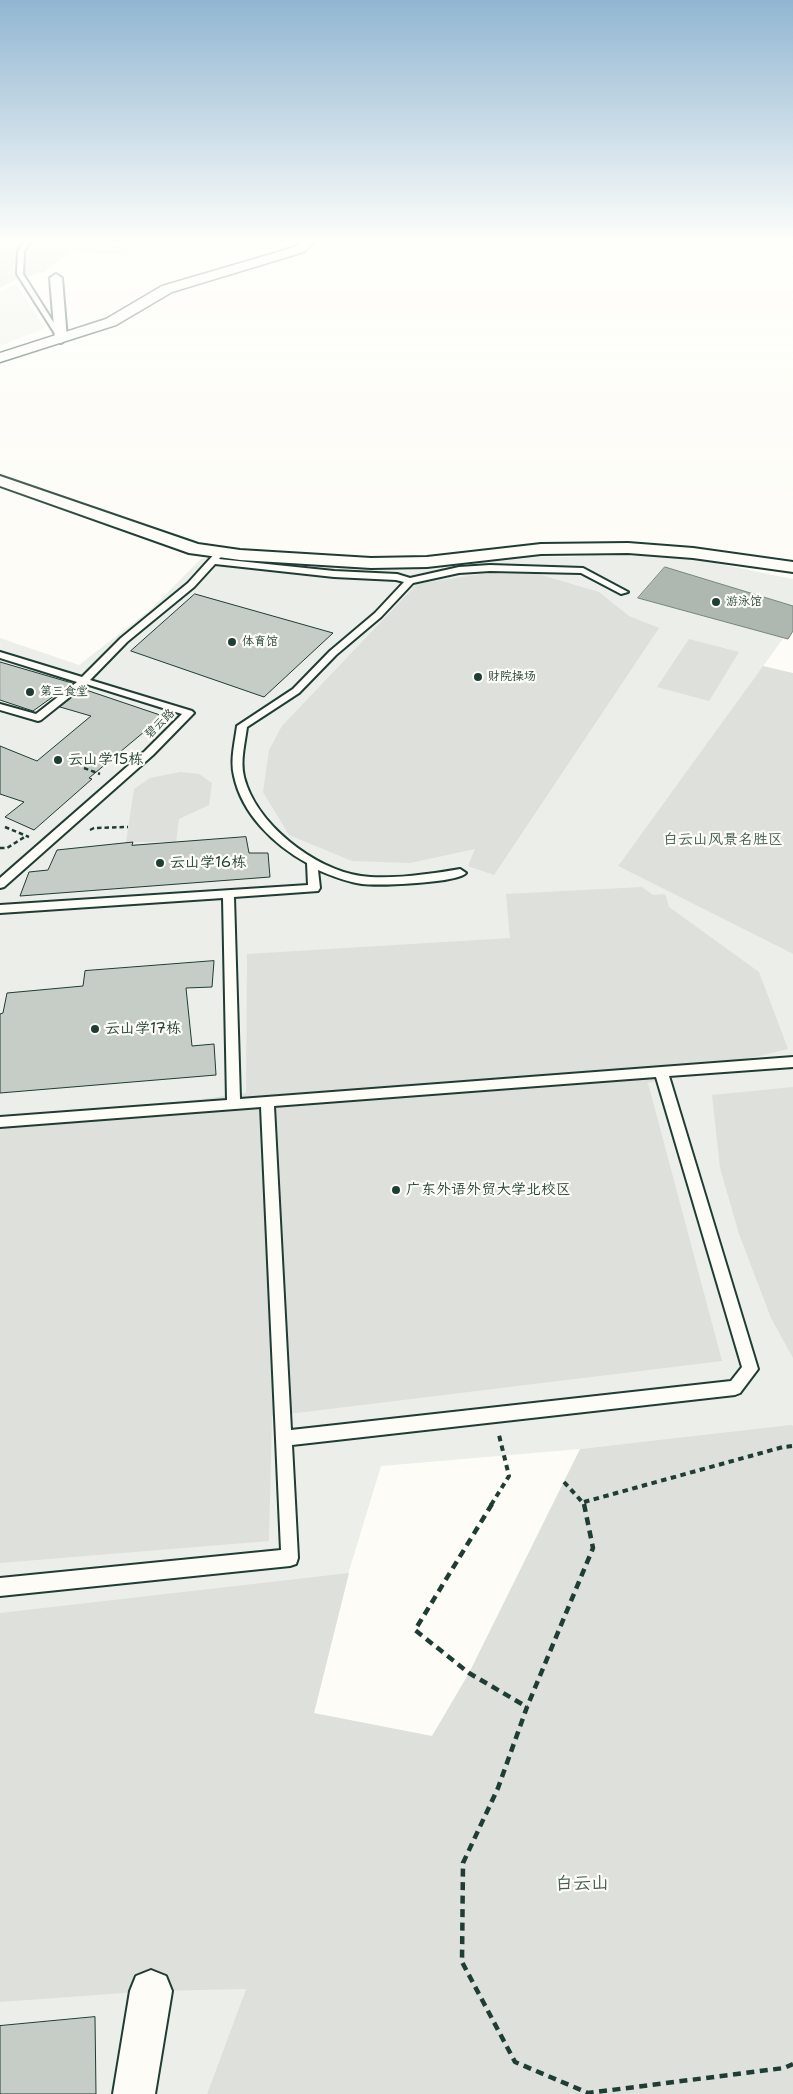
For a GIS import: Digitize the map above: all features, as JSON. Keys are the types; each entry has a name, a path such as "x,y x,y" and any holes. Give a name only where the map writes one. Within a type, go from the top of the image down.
{"street":[{"path":"0,358 61,339"},
{"path":"0,481 216,557 381,563 427,562 541,549 628,548 693,552 793,567"},
{"path":"134,2094 151,1991"}],"lane":[{"path":"0,707 38,718 84,680 124,640 191,585 216,557 334,574 397,576 410,581"},
{"path":"460,873 420,880 362,880 334,873 312,861 268,830 247,799 239,777 238,759 242,726 296,691 333,653 378,615 410,581 459,570 547,568 583,570 624,592"},
{"name":"碧云路","path":"0,655 190,713 149,753 0,884"},
{"path":"0,909 314,888 312,861"},
{"path":"228,893 234,1104"},
{"path":"0,1122 793,1062"},
{"path":"284,1438 735,1388 750,1369 660,1072"},
{"path":"0,1587 290,1558 267,1102"}],"path":[{"path":"5,827 46,843"},
{"path":"0,848 7,848 26,836"},
{"path":"495,1415 509,1476 415,1630 469,1673 527,1707"},
{"path":"584,1502 793,1446"},
{"path":"564,1482 584,1502 594,1548 527,1707 498,1788 463,1863 462,1962 515,2062 588,2094 784,2068 793,2064"}],"shaded area":[{"path":"0,339 18,339 0,346"},
{"name":"广东外语外贸大学北校区","path":"594,555 700,560 793,579 793,625 618,866 793,954 793,1426 580,1449 381,1466 306,1712 246,1989 207,2094 0,2094 0,638 79,665 150,610 202,558 341,567 463,566 521,556 569,557"},
{"name":"游泳馆","path":"665,567 793,606 793,631 788,639 638,598"}],"green space":[{"name":"财院操场","path":"481,574 538,574 599,592 629,616 659,628 494,875 468,866 475,849 410,863 352,861 289,835 263,792 269,750 282,726 417,584"},
{"path":"689,639 739,652 709,701 657,687"},
{"name":"白云山风景名胜区","path":"763,666 793,673 793,954 618,866"},
{"path":"180,772 199,774 212,783 209,805 179,819 176,842 126,842 134,789 150,778"},
{"path":"642,887 653,895 665,894 669,907 759,972 788,1049 648,1083 722,1361 272,1416 269,1541 0,1563 0,1127 246,1093 247,954 510,938 506,894"},
{"path":"793,1087 793,1358 771,1318 739,1234 720,1168 712,1095"},
{"name":"白云山","path":"793,1426 793,2094 207,2094 246,1989 151,1991 0,2002 0,1613 349,1573 314,1713 432,1736 469,1673 580,1449"}],"building":[{"name":"体育馆","path":"195,594 333,633 264,697 131,651"},
{"name":"第三食堂","path":"0,662 72,683 33,711 0,700"},
{"name":"云山学15栋","path":"83,689 163,716 89,778 92,779 34,830 5,817 24,802 0,794 0,746 37,761 91,716 60,707"},
{"name":"云山学16栋","path":"246,837 249,853 268,853 270,877 20,896 29,872 48,870 57,850 133,842 132,845"},
{"name":"云山学17栋","path":"214,961 212,987 186,988 192,1046 214,1044 216,1075 0,1093 0,1014 3,1013 7,993 83,986 85,971"},
{"path":"95,2017 96,2094 0,2094 0,2026"}],"place":[{"name":"游泳馆","path":"716,602"},
{"name":"体育馆","path":"232,642"},
{"name":"财院操场","path":"478,677"},
{"name":"第三食堂","path":"30,692"},
{"name":"云山学15栋","path":"58,760"},
{"name":"云山学16栋","path":"160,863"},
{"name":"云山学17栋","path":"95,1029"},
{"name":"广东外语外贸大学北校区","path":"396,1190"}]}
